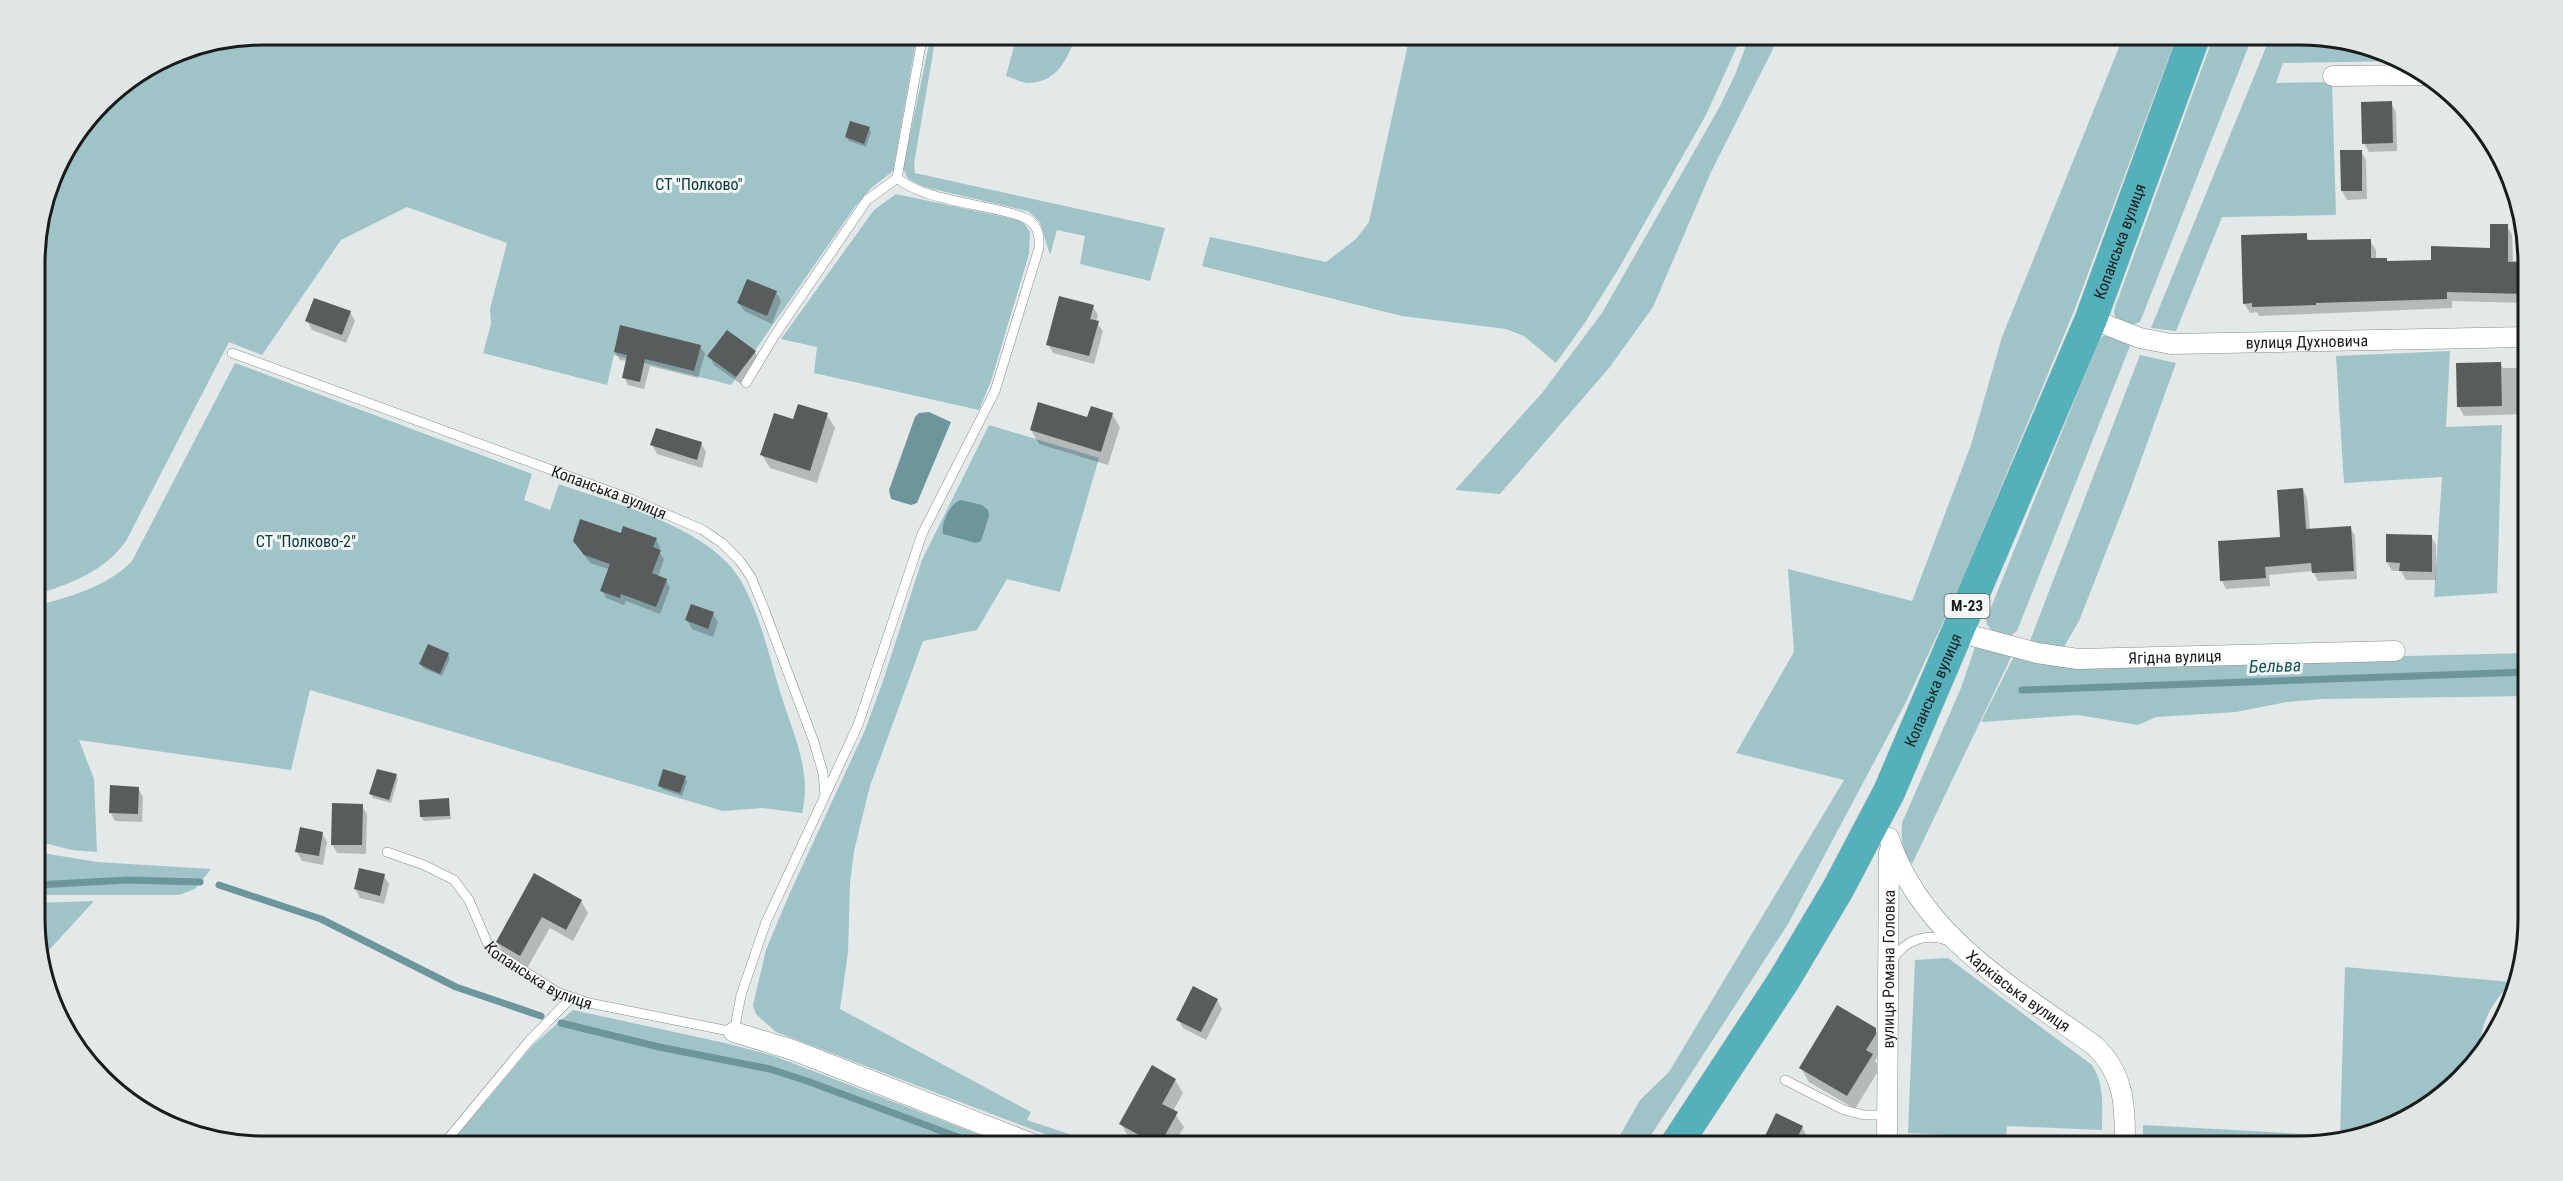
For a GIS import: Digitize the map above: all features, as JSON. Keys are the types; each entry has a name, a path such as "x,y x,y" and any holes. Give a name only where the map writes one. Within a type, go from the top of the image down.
{"highway":[{"name":"Копанська вулиця","path":"1681,1136 1808,940 1857,854 1888,792 2091,319 2191,45"}],"street":[{"path":"2332,76 2411,75"},
{"name":"вулиця Духновича","path":"2091,319 2140,338 2171,344 2518,337"},
{"name":"Ягідна вулиця","path":"1958,632 2037,653 2078,659 2395,651"},
{"name":"вулиця Романа Головка","path":"1887,1136 1890,964 1888,792"},
{"name":"Харківська вулиця","path":"1889,838 1897,862 1906,879 1940,925 1959,945 1979,963 2107,1057 2121,1085 2124,1136"},
{"name":"Копанська вулиця","path":"734,1032 793,1050 1012,1136"}],"lane":[{"path":"746,382 775,335 867,200 897,178 921,45"},
{"path":"734,1032 741,994 766,922 825,798 864,708 926,525 995,391 1039,248 1040,237 1036,227 1023,217 927,193 897,178"},
{"name":"Копанська вулиця","path":"232,353 640,503 703,530 722,543 739,560 751,577 763,606 814,742 822,773 825,798"},
{"name":"Копанська вулиця","path":"387,852 424,864 454,880 469,900 487,942 495,952 570,999 734,1032"},
{"path":"1890,964 1898,950 1909,942 1921,938 1945,939 1959,945"},
{"path":"450,1136 529,1041 570,999"},
{"path":"1785,1080 1844,1110 1864,1115 1887,1115"}],"green space":[{"name":"СТ \"Полково\"","path":"249,45 915,45 893,171 871,188 854,208 731,385 614,355 607,385 483,353 491,324 490,309 507,243 407,207 341,240 262,355 229,342 126,541 108,561 74,581 45,592 45,249 49,221 62,180 74,154 90,130 119,99 154,74 207,52"},
{"path":"929,45 934,45 914,164 915,173 1165,228 1150,281 1080,264 1085,236 1057,230 1050,255 1040,222 1028,211 924,187 908,179 903,168"},
{"path":"1014,45 1072,45 1060,67 1048,78 1029,83 1006,76"},
{"path":"1408,45 1738,45 1706,115 1619,268 1556,363 1524,336 1506,329 1402,316 1202,266 1210,237 1326,262 1356,239 1369,222"},
{"path":"1746,45 1775,45 1711,172 1653,307 1609,368 1500,494 1455,490 1542,393 1602,313 1719,108"},
{"path":"2120,45 2173,45 2074,311 1959,588 1906,702 1788,924 1650,1136 1620,1136 1640,1100 1669,1072 1844,780 1736,753 1794,652 1788,569 1912,601 1971,445 2002,337"},
{"path":"2210,45 2249,45 2140,322 2132,325 2115,318 2114,310"},
{"path":"2267,45 2314,45 2342,49 2381,61 2283,63 2276,83 2332,82 2336,215 2222,217 2176,331 2151,328"},
{"path":"896,194 1014,219 1024,223 1030,232 1029,254 991,381 979,410 814,373 817,347 781,339 874,210"},
{"path":"2109,335 2132,341 2017,631 2010,636 1995,632 1989,628 1986,620 2098,342 2103,336"},
{"path":"2450,351 2446,427 2502,425 2497,593 2434,597 2442,477 2344,483 2336,356"},
{"path":"2140,355 2176,363 2128,496 2079,621 2061,652 2028,646"},
{"name":"СТ \"Полково-2\"","path":"235,363 532,474 524,500 550,510 559,484 633,509 685,532 707,546 727,562 741,581 760,623 800,754 805,783 802,813 762,808 723,811 310,690 291,770 79,740 94,779 97,852 72,850 45,843 45,603 74,595 99,584 111,578 132,561"},
{"path":"989,425 1099,458 1060,592 1007,579 977,630 923,641 870,786 854,851 850,883 848,952 840,1009 1031,1112 1027,1120 1075,1136 1050,1136 776,1032 756,1014 753,1005 766,950 865,730 922,560"},
{"path":"1977,641 2014,651 1912,864 1903,845 1902,823 1961,688"},
{"path":"2016,652 2078,664 2518,653 2518,696 2322,699 2287,702 2236,712 2156,717 2138,725 2078,715 1981,722"},
{"path":"45,853 97,862 211,869 195,889 179,895 45,895"},
{"path":"94,901 48,951 45,903"},
{"path":"1948,958 2092,1065 2101,1088 2102,1130 2007,1126 2006,1136 1908,1133 1915,960"},
{"path":"2345,967 2508,982 2491,1009 2483,1027 2481,1039 2464,1062 2444,1082 2409,1107 2370,1124 2340,1132"},
{"path":"573,1010 774,1056 983,1136 456,1136 534,1044"},
{"path":"2143,1125 2321,1135 2143,1136"}],"shaded area":[{"path":"929,412 951,422 917,503 911,505 891,499 889,490 915,417 919,413"},
{"path":"961,500 982,505 988,510 989,516 981,541 976,543 943,534 943,524 947,514 953,505"}],"building":[{"path":"2392,101 2393,143 2362,144 2361,102"},
{"path":"850,121 870,127 864,144 845,137"},
{"path":"2340,150 2362,150 2362,191 2341,191"},
{"path":"2490,224 2508,224 2508,262 2518,261 2518,294 2447,292 2447,299 2252,307 2252,303 2243,304 2241,235 2307,233 2307,240 2371,239 2371,258 2387,258 2387,261 2431,260 2431,246 2490,248"},
{"path":"747,279 777,291 767,316 737,303"},
{"path":"1059,296 1094,305 1090,319 1099,321 1089,356 1046,345"},
{"path":"314,298 351,311 342,335 305,321"},
{"path":"620,325 701,345 694,371 645,359 640,382 622,378 627,355 614,352"},
{"path":"727,330 756,351 736,377 707,356"},
{"path":"2501,362 2502,406 2457,407 2456,363"},
{"path":"1038,402 1087,417 1091,406 1113,413 1101,452 1030,430"},
{"path":"798,404 828,413 810,471 760,455 774,413 793,419"},
{"path":"656,428 702,442 697,460 650,445"},
{"path":"2303,488 2306,529 2351,526 2354,571 2312,573 2311,563 2265,567 2266,578 2220,581 2218,541 2280,537 2277,490"},
{"path":"580,519 621,533 623,526 657,538 653,547 661,550 652,573 667,579 656,607 621,594 620,598 600,591 610,564 584,555 573,541"},
{"path":"2386,534 2432,535 2432,572 2399,571 2400,563 2386,562"},
{"path":"691,604 714,612 708,629 685,620"},
{"path":"428,644 449,653 440,674 419,664"},
{"path":"377,769 397,774 389,800 369,794"},
{"path":"663,769 686,776 680,793 658,786"},
{"path":"110,785 139,787 138,814 109,813"},
{"path":"449,798 450,816 420,817 419,800"},
{"path":"332,803 363,804 362,845 331,845"},
{"path":"300,827 323,832 319,856 295,852"},
{"path":"359,868 385,874 380,896 354,889"},
{"path":"534,873 582,900 566,930 542,917 520,956 496,942"},
{"path":"1193,986 1218,999 1201,1032 1176,1020"},
{"path":"1837,1005 1876,1028 1876,1034 1866,1050 1873,1054 1847,1096 1799,1068"},
{"path":"1152,1065 1176,1079 1162,1104 1178,1112 1165,1136 1141,1136 1119,1124"},
{"path":"1776,1113 1803,1126 1798,1136 1765,1136"}],"waterway":[{"name":"Бельва","path":"2022,690 2518,672"},
{"path":"45,885 127,880 200,882"},
{"path":"219,885 321,919 456,987 541,1016"},
{"path":"561,1023 659,1047 770,1069 955,1136"}]}
